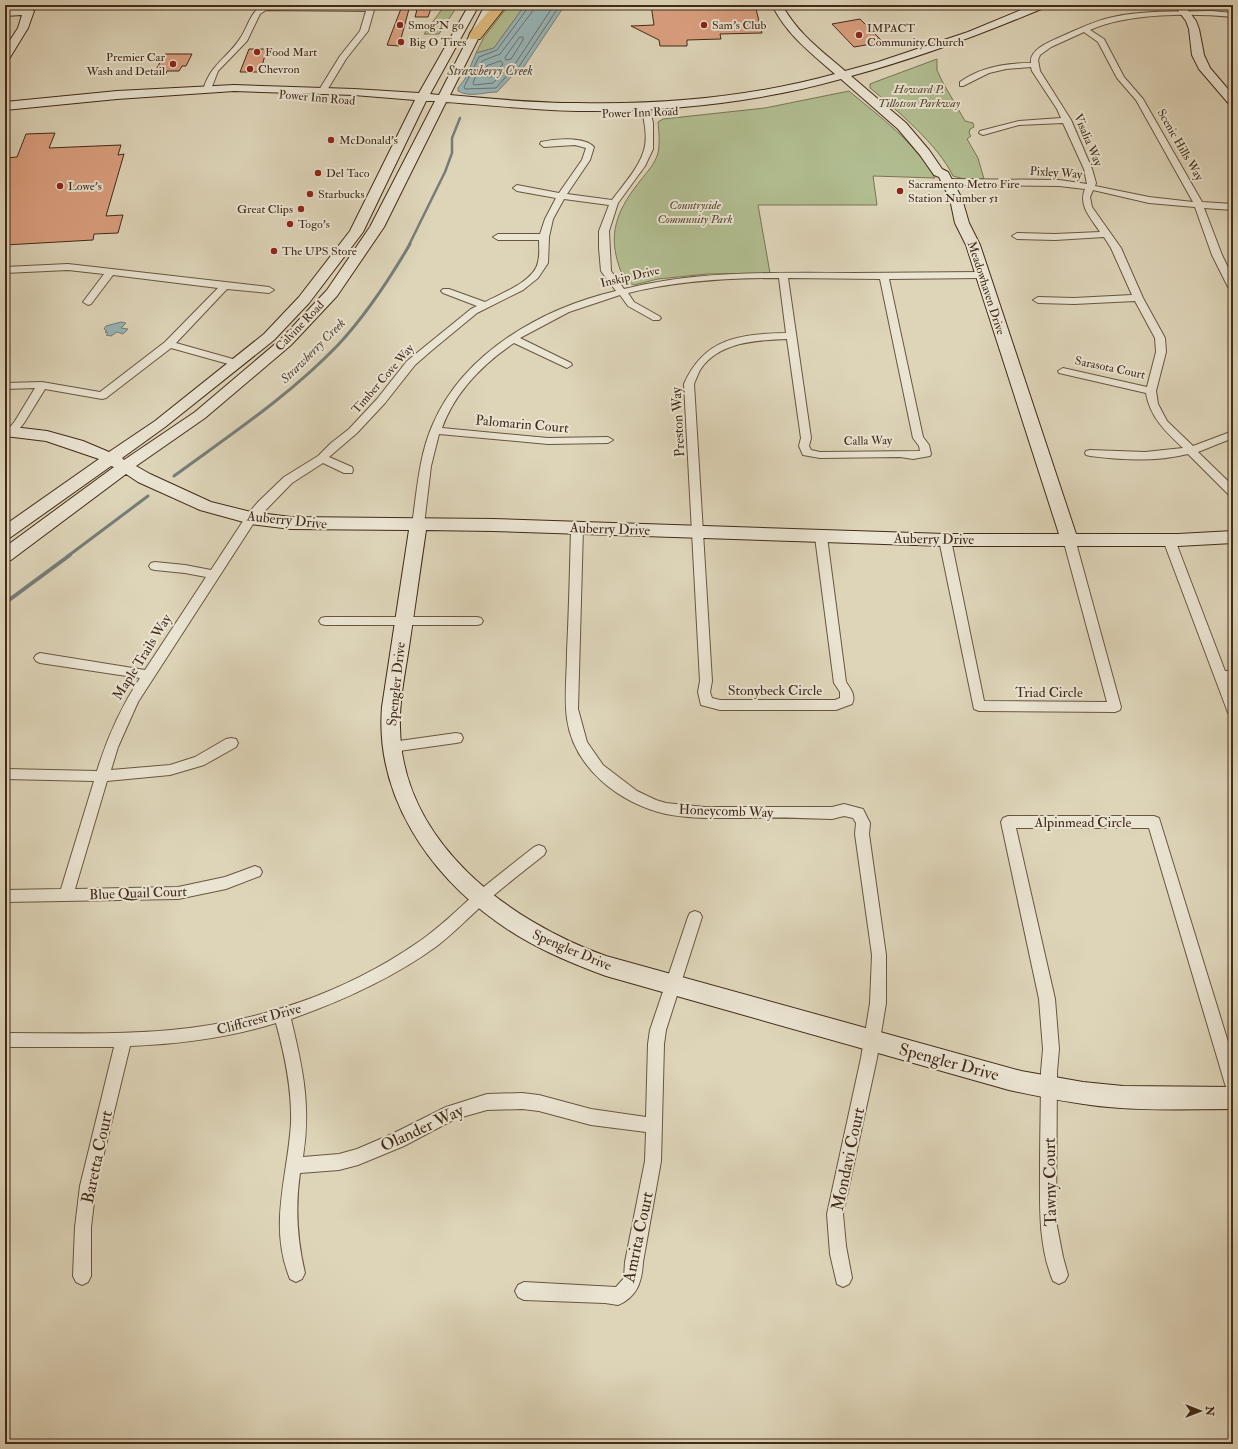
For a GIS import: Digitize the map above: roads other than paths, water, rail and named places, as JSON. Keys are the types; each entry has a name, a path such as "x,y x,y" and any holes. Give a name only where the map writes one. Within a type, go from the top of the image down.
{"highway":[{"path":"475,36 500,5"}],"main road":[{"name":"Calvine Road","path":"5,532 160,424 269,337 304,300 356,232 420,102 474,5"},
{"name":"Calvine Road","path":"5,556 126,466 200,415 261,365 286,342 332,293 377,227 490,5"},
{"name":"Meadowhaven Drive","path":"777,5 785,20 796,34 902,126 926,154 938,172 944,175 948,182 956,199 962,223 973,246 1069,539"},
{"path":"1179,5 1194,29 1195,46 1199,60 1208,74 1233,102"},
{"name":"Power Inn Road","path":"207,90 440,103 563,114 732,106 802,94 848,79 915,62 1047,6"},
{"path":"5,13 30,8"},
{"path":"5,57 23,28 30,8"},
{"path":"382,93 408,89 421,83 439,68"},
{"name":"Power Inn Road","path":"5,106 117,95 234,88 382,93 420,102"},
{"name":"Auberry Drive","path":"8,431 47,436 77,445 110,458 126,466 144,478 206,506 251,518 309,524 577,528 945,540 1169,540 1233,537"},
{"name":"Spengler Drive","path":"418,525 391,709 392,747 398,778 412,813 426,836 457,877 481,898 515,923 568,952 606,966 1009,1079 1049,1088 1109,1096 1164,1099 1233,1098"}],"street":[{"path":"207,90 210,79 215,70 244,39 257,13 264,8 369,9 364,31 323,90"},
{"path":"963,84 993,69 1013,65 1034,65 1035,57 1043,47 1106,21 1125,17 1186,14 1211,13 1233,15"},
{"name":"Scenic Hills Way","path":"1084,29 1101,41 1121,78 1139,99 1200,205 1217,255 1233,287"},
{"name":"Visalia Way","path":"1034,65 1038,75 1061,109 1088,169 1092,183 1086,197 1088,208 1116,248 1138,298 1157,332 1161,345 1160,359 1151,391 1152,404 1158,417 1168,430 1233,492"},
{"path":"646,110 649,123 649,149 641,166 614,203 604,231 604,248 606,271 631,304 656,318"},
{"path":"983,133 1019,124 1066,120"},
{"name":"Timber Cove Way","path":"251,518 288,480 322,458 370,415 411,363 427,349 484,305 520,288 535,276 543,263 544,237 549,219 561,196 586,160 590,148 586,144 576,143 544,144"},
{"name":"Pixley Way","path":"948,182 1047,182 1090,187 1149,200 1233,207"},
{"path":"517,188 539,193 614,203"},
{"path":"1017,236 1106,234"},
{"path":"498,237 544,237"},
{"path":"5,270 68,267 269,290"},
{"path":"88,302 111,272"},
{"name":"Inskip Drive","path":"418,525 428,450 445,409 468,376 492,354 512,338 561,312 601,296 679,280 728,276 783,275 982,275"},
{"name":"Calla Way","path":"783,275 790,336 806,438 804,446 807,453 820,456 900,454 913,456 926,454 924,445 918,438 884,276"},
{"path":"5,386 42,385 102,396 169,344 225,286"},
{"path":"446,291 484,305"},
{"path":"1038,300 1074,301 1138,298"},
{"name":"Preston Way","path":"699,532 689,384 694,370 710,353 735,342 760,336 790,336"},
{"path":"512,338 567,365"},
{"path":"169,344 236,363"},
{"name":"Sarasota Court","path":"1063,371 1088,378 1151,391"},
{"path":"8,431 19,423 42,385"},
{"name":"Palomarin Court","path":"435,431 533,440 585,442 608,440"},
{"path":"1090,453 1113,456 1138,456 1189,450 1210,444 1233,434"},
{"path":"322,458 348,470"},
{"name":"Maple Trails Way","path":"66,895 111,747 132,700 251,518"},
{"name":"Honeycomb Way","path":"577,528 572,709 573,722 580,746 586,755 607,778 631,794 658,806 707,812 832,813 844,810 858,813 862,823 862,834 880,971 878,1003 872,1041"},
{"name":"Stonybeck Circle","path":"699,532 706,681 704,692 706,702 720,705 836,705 847,701 846,691 840,683 821,537"},
{"name":"Triad Circle","path":"945,540 979,706 1115,707 1069,539"},
{"path":"1169,540 1227,676 1233,710"},
{"path":"155,566 185,569 214,575"},
{"path":"325,621 403,622"},
{"name":"Spengler Drive","path":"403,622 477,621"},
{"path":"40,658 148,675"},
{"name":"Spengler Drive","path":"392,747 456,738"},
{"path":"5,774 44,776 103,776 170,770 199,761 231,743"},
{"name":"Alpinmead Circle","path":"1049,1088 1051,1049 1047,999 1008,822 1154,822 1233,1084"},
{"path":"481,898 539,851"},
{"name":"Blue Quail Court","path":"5,896 178,893 220,885 255,872"},
{"name":"Cliffcrest Drive","path":"5,1040 124,1039 173,1036 213,1031 282,1015 341,993 402,961 439,936 481,898"},
{"path":"655,1126 656,1044 658,1030 695,917"},
{"path":"282,1015 294,1063 299,1097 299,1115 294,1166 288,1207 291,1249 296,1273"},
{"name":"Baretta Court","path":"82,1276 83,1227 88,1186 124,1039"},
{"name":"Mondavi Court","path":"843,1278 837,1253 835,1234 836,1214 872,1041"},
{"name":"Tawny Court","path":"1049,1088 1048,1221 1054,1257 1059,1275"},
{"name":"Olander Way","path":"294,1166 339,1162 358,1157 398,1140 452,1112 486,1102 522,1101 539,1103 591,1117 655,1126"},
{"name":"Amrita Court","path":"524,1291 605,1294 618,1296 628,1289 633,1277 634,1262 653,1161 655,1126"}],"water":[{"name":"Strawberry Creek","path":"525,5 565,5 521,71 514,74 497,92 467,94 458,91 458,88 465,79 476,53 494,48"},
{"path":"121,322 126,323 121,328 128,329 123,334 117,332 111,336 106,335 108,333 105,332 107,331 104,329 106,326"}],"waterway":[{"name":"Strawberry Creek","path":"409,245 445,172 452,153 452,138 460,118"},
{"name":"Strawberry Creek","path":"174,476 259,414 319,364 348,334 368,309 410,244"},
{"name":"Strawberry Creek","path":"68,556 148,496"},
{"name":"Strawberry Creek","path":"5,603 70,555"}],"place":[{"name":"Smog'N go","path":"400,25"},
{"name":"Sam's Club","path":"704,25"},
{"name":"IMPACT Community Church","path":"859,35"},
{"name":"Big O Tires","path":"401,42"},
{"name":"Food Mart","path":"257,52"},
{"name":"Premier Car Wash and Detail","path":"173,64"},
{"name":"Chevron","path":"250,69"},
{"name":"McDonald's","path":"331,140"},
{"name":"Del Taco","path":"318,173"},
{"name":"Lowe's","path":"60,186"},
{"name":"Sacramento Metro Fire Station Number 51","path":"900,191"},
{"name":"Starbucks","path":"310,194"},
{"name":"Great Clips","path":"301,209"},
{"name":"Togo's","path":"290,224"},
{"name":"The UPS Store","path":"274,251"}],"park label":[{"name":"Howard P. Tillotson Parkway","path":"919,96"},
{"name":"Countryside Community Park","path":"695,212"}]}
